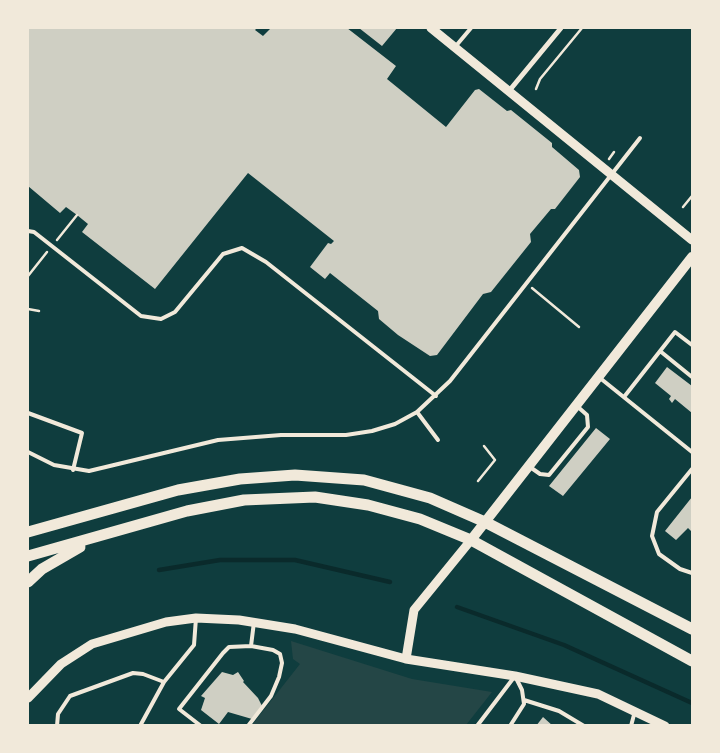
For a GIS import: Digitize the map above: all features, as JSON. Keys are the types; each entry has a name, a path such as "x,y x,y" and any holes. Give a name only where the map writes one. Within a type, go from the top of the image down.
{"highway":[{"path":"28,532 178,490 240,478 295,475 371,482 430,498 485,522 692,629"},
{"path":"28,556 187,511 244,500 315,497 368,505 420,519 471,540 692,661"},
{"path":"28,582 42,569 70,552 107,534"}],"main road":[{"path":"471,540 692,257"}],"street":[{"path":"431,28 692,240"},
{"path":"509,91 561,28"},
{"path":"406,659 414,610 471,540"},
{"path":"28,698 61,664 92,644 151,626 196,618 254,622 295,629 406,659 515,676 598,694 665,726"}],"lane":[{"path":"455,47 471,28"},
{"path":"28,452 54,465 73,470 89,471 218,440 245,437 346,435 372,431 395,424 417,412 436,396 640,138"},
{"path":"28,231 34,232 141,316 162,319 175,312 223,254 242,248 256,255 436,396"},
{"path":"624,397 675,332 692,345"},
{"path":"660,351 692,377"},
{"path":"598,377 692,449"},
{"path":"528,466 540,474 549,474 588,427 588,415 576,405"},
{"path":"417,412 438,440"},
{"path":"28,414 82,433 73,470"},
{"path":"692,469 657,512 652,536 658,554 692,573"},
{"path":"140,726 164,682 194,645 196,618"},
{"path":"251,646 254,622"},
{"path":"201,726 179,709 229,647 251,646 273,650 280,654 282,663 270,696 248,726"},
{"path":"57,726 58,714 70,696 133,673 143,674 164,682"},
{"path":"477,726 515,676 522,690 524,704 510,726"},
{"path":"524,700 559,711 584,726"},
{"path":"631,726 635,711"}],"path":[{"path":"536,89 540,79 582,28"},
{"path":"683,207 692,196"},
{"path":"526,283 579,327"},
{"path":"28,309 39,312"},
{"path":"478,481 495,460 484,446"}],"shaded area":[{"path":"291,641 412,679 492,692 466,725 252,725 300,664 293,659"}],"building":[{"path":"28,28 257,28 255,30 263,36 271,28 347,28 396,66 387,79 446,127 475,90 479,89 507,111 511,110 552,143 552,147 579,170 580,177 555,209 551,209 530,234 531,242 491,292 483,294 437,355 430,356 398,335 379,319 378,311 330,273 325,279 310,267 328,243 331,244 334,241 248,173 155,289 82,232 88,224 77,215 66,207 60,213 28,186"},
{"path":"359,28 397,28 382,46"},
{"path":"667,367 692,386 692,413 675,399 672,403 669,399 671,396 655,383"},
{"path":"596,428 610,439 563,496 549,486"},
{"path":"692,497 692,532 688,528 676,540 665,531"},
{"path":"222,672 233,675 238,672 243,682 258,698 262,706 252,719 228,712 219,724 201,710 205,698 201,696"},
{"path":"543,717 553,726 536,726"}],"waterway":[{"path":"159,570 220,560 295,560 390,582"},
{"path":"457,607 564,645 692,703"}]}
